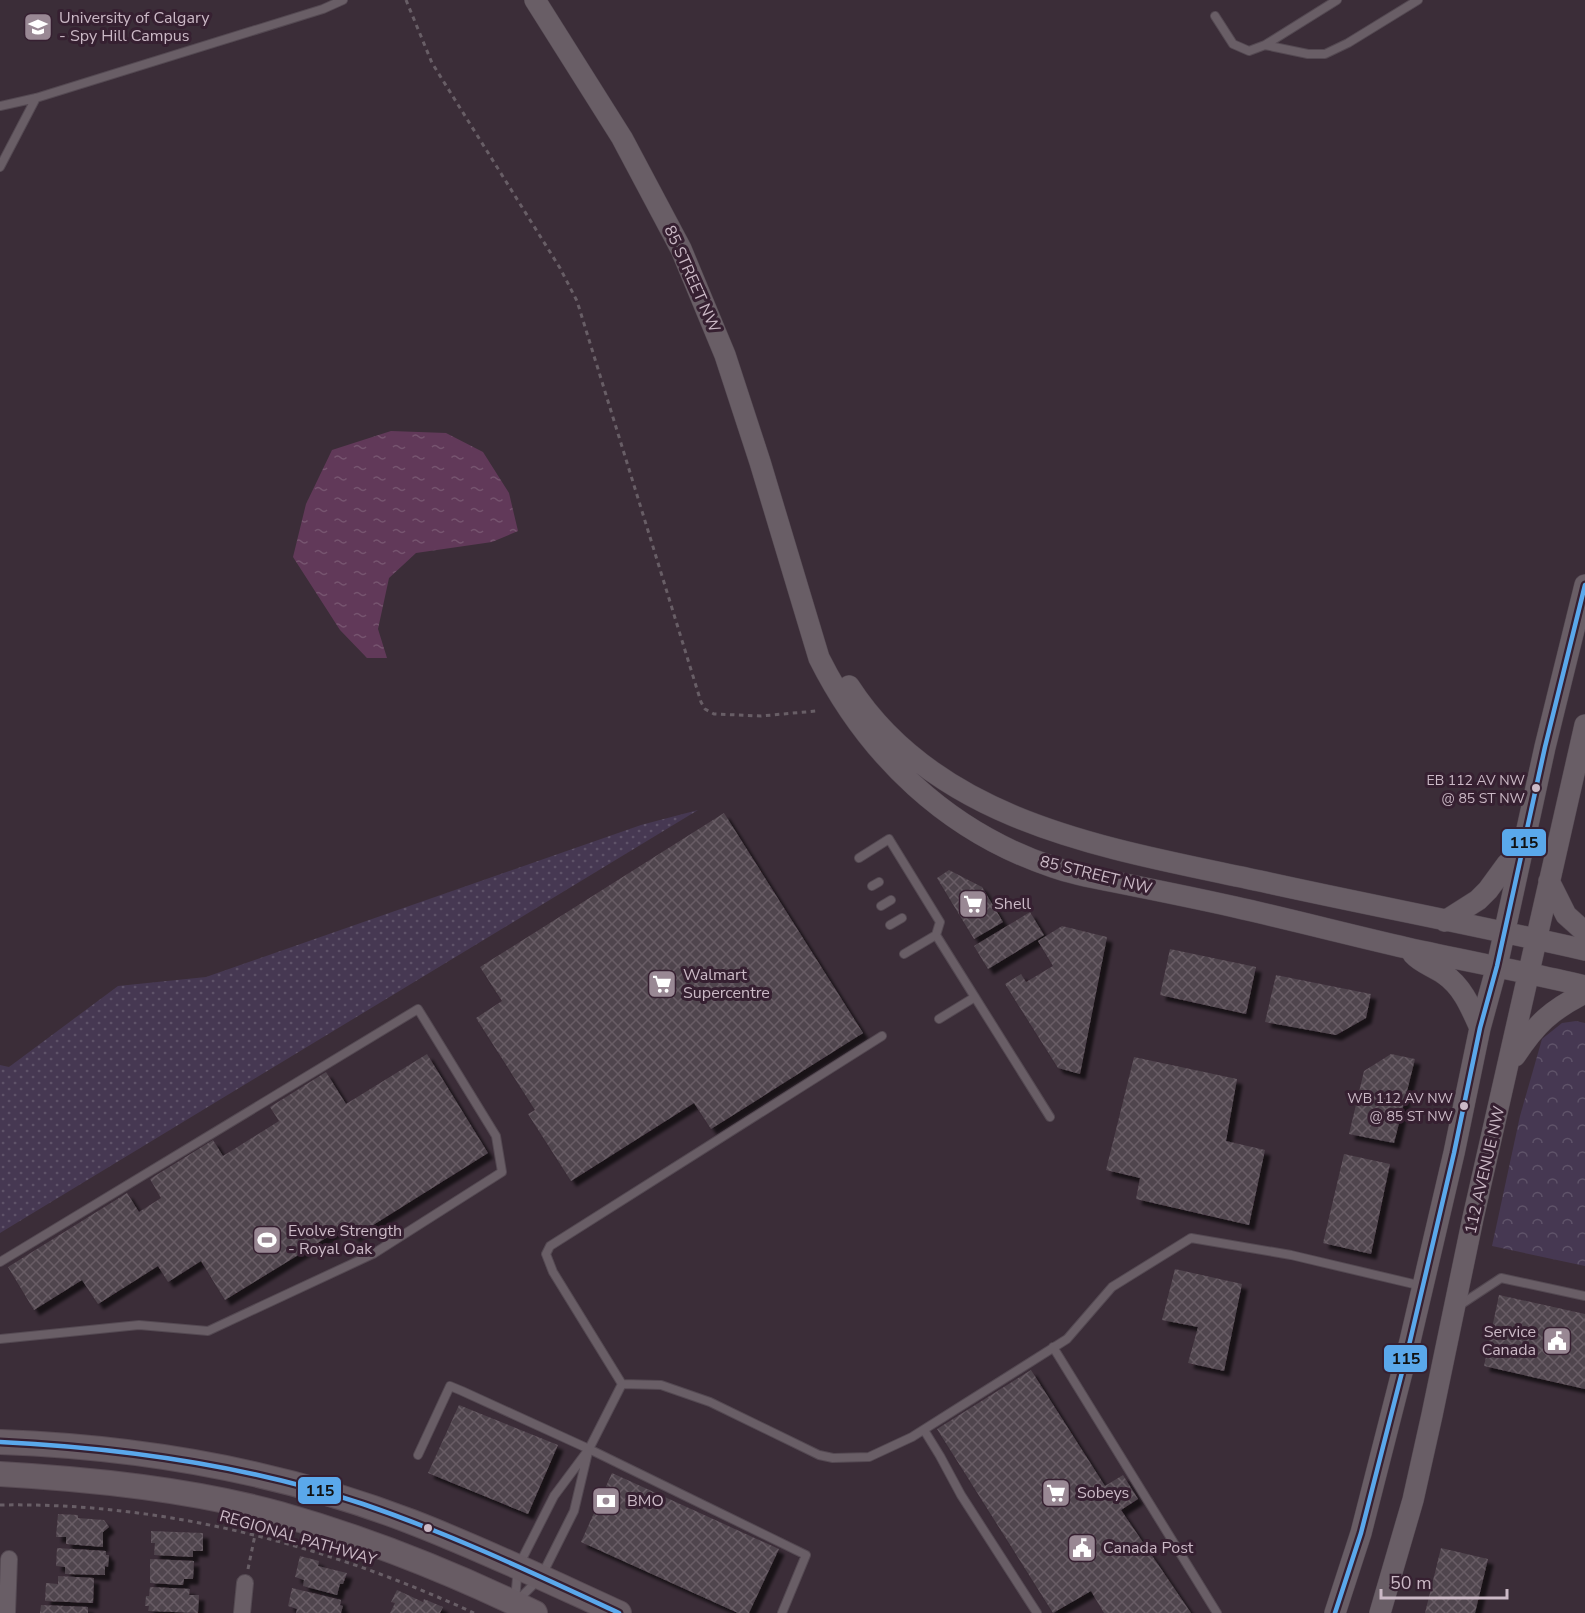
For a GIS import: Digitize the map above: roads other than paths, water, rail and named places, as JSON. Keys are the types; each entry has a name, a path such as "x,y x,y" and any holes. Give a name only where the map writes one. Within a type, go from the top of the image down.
{"main road":[{"path":"0,1442 69,1446 154,1455 267,1476 412,1522 619,1613"},
{"path":"0,1474 148,1489 194,1496 278,1514 365,1541 421,1562 525,1608"}],"street":[{"name":"85 STREET NW","path":"535,0 622,138 681,249 724,355 760,462 819,658 852,716 898,772 923,794 979,833 1014,852 1055,868 1585,986"},
{"name":"85 STREET NW","path":"796,582 813,623 836,667 878,725 923,765 953,786 1000,810 1040,827 1086,841 1585,950"},
{"name":"112 AVENUE NW","path":"1335,1613 1360,1533 1423,1287 1480,1028 1497,966 1521,852 1585,585"},
{"name":"112 AVENUE NW","path":"1380,1613 1413,1500 1585,725"},
{"path":"1445,921 1478,900 1507,864 1521,852"},
{"path":"1549,881 1566,915 1585,932"},
{"path":"1409,948 1420,961 1452,980 1467,999 1480,1028"},
{"path":"1508,1066 1541,1021 1585,993"},
{"path":"7,1613 9,1559"},
{"path":"242,1613 245,1583"}],"lane":[{"path":"0,106 36,98 323,9 343,0"},
{"path":"1215,16 1233,44 1249,51 1265,45 1337,0"},
{"path":"1265,45 1308,54 1325,54 1348,43 1418,0"},
{"path":"0,167 36,98"},
{"path":"859,858 889,839 902,867 924,904 940,922 936,935 904,954"},
{"path":"881,906 891,900"},
{"path":"890,926 902,918"},
{"path":"936,935 1050,1117"},
{"path":"939,1019 975,998"},
{"path":"0,1262 418,1009 496,1136 502,1172 373,1254 208,1331 140,1325 0,1339"},
{"path":"622,1384 553,1272 546,1254 550,1246 882,1036"},
{"path":"622,1384 661,1385 710,1402 819,1455 833,1458 869,1457 924,1430 1067,1338 1112,1287 1191,1238 1291,1255 1423,1287"},
{"path":"1454,1308 1501,1278 1585,1296"},
{"path":"1053,1347 1217,1613"},
{"path":"525,1608 518,1567 554,1496 589,1449 622,1384"},
{"path":"418,1455 450,1386 589,1449 806,1555 782,1613"},
{"path":"924,1430 961,1495 1037,1613"},
{"path":"525,1608 574,1511 589,1449"}],"water":[{"path":"391,431 446,433 483,452 509,493 518,531 492,542 416,553 389,578 378,629 387,658 367,658 340,630 293,557 306,504 332,450"}],"place":[{"name":"University of Calgary - Spy Hill Campus","path":"38,27"},
{"name":"EB 112 AV NW @ 85 ST NW","path":"1536,788"},
{"name":"Shell","path":"973,904"},
{"name":"Walmart Supercentre","path":"662,984"},
{"name":"WB 112 AV NW @ 85 ST NW","path":"1464,1106"},
{"name":"Evolve Strength - Royal Oak","path":"267,1240"},
{"name":"Service Canada","path":"1557,1341"},
{"name":"Sobeys","path":"1056,1493"},
{"name":"BMO","path":"606,1501"},
{"name":"Canada Post","path":"1082,1548"}]}
